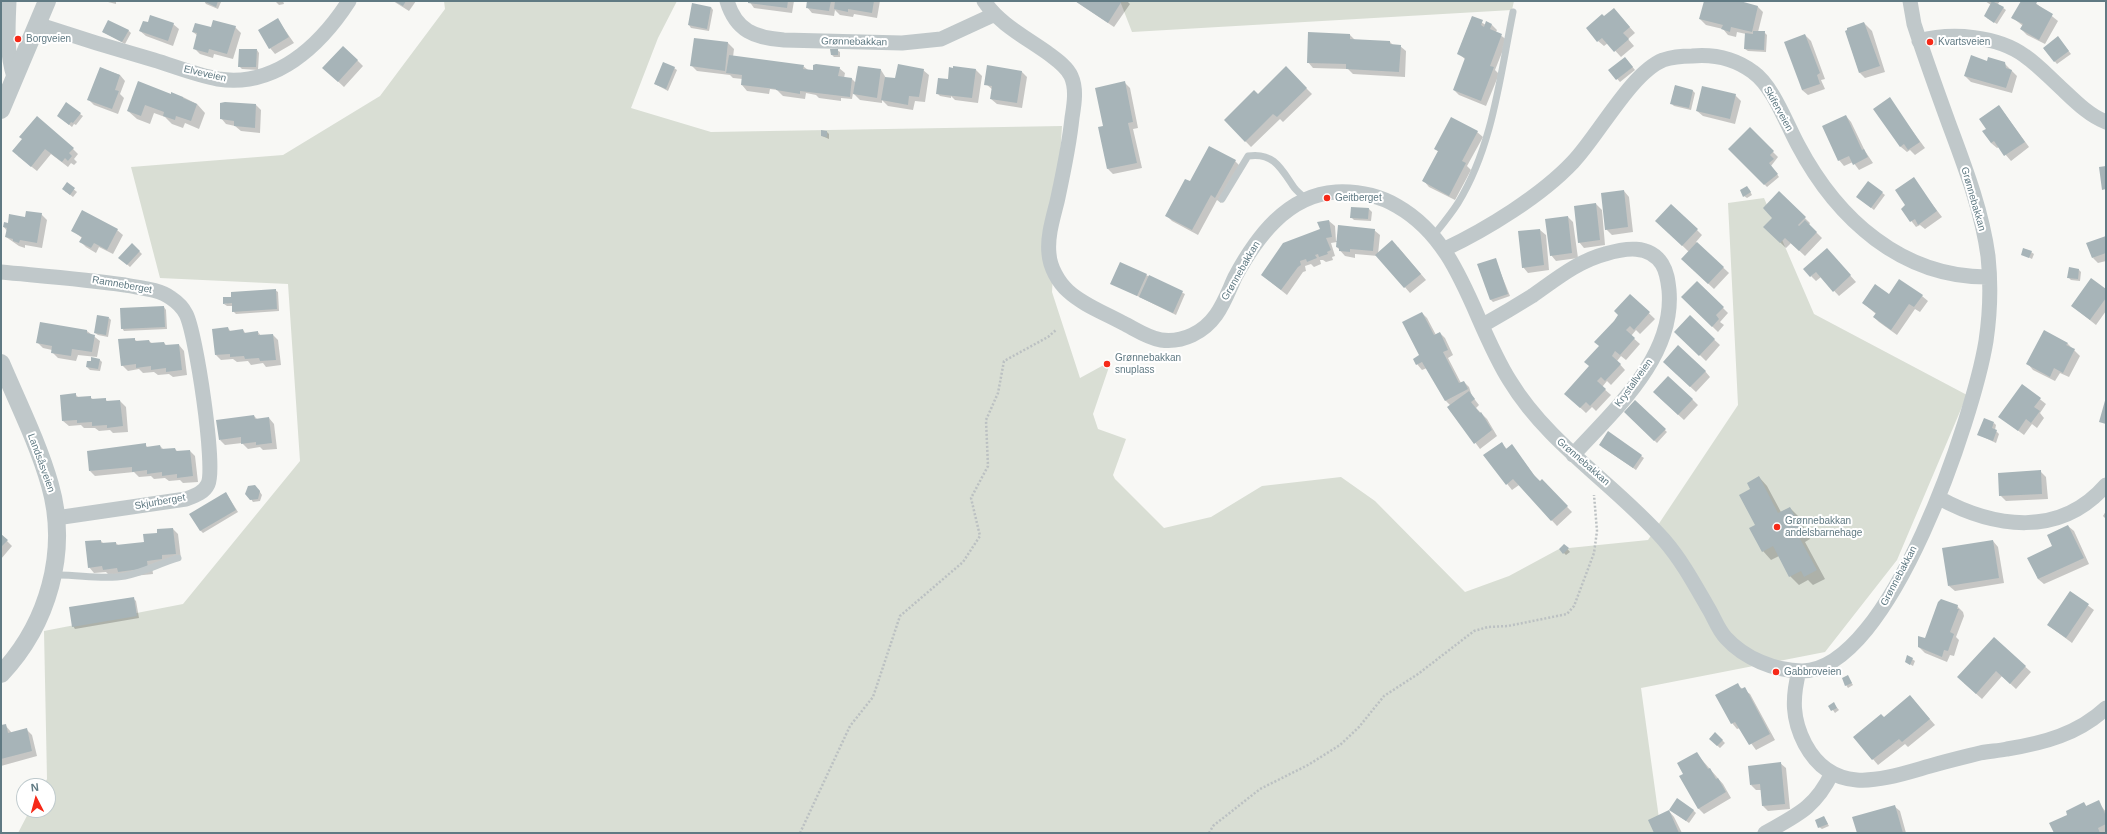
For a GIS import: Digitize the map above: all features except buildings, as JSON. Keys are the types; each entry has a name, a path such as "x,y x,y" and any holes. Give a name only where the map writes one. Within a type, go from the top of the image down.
{"street":[{"path":"9,1 8,54 14,78"},
{"path":"1,110 47,1"},
{"name":"Elveveien","path":"37,24 217,79 253,78 271,74 285,67 302,54 321,35 348,1"},
{"name":"Grønnebakkan","path":"727,1 734,19 748,32 765,38 784,40 902,42 942,39 993,14"},
{"name":"Grønnebakkan","path":"984,1 993,14 1059,62 1071,74 1075,92 1072,120 1049,236 1049,255 1053,271 1066,290 1086,303 1152,338 1165,341 1180,340 1197,334 1218,312 1237,275 1264,232 1286,210 1307,199 1328,192 1351,192 1378,196 1420,220 1434,235 1445,249 1508,378 1523,400 1551,434 1631,505 1678,556 1724,636 1746,655 1769,665 1799,671 1812,670 1830,662 1857,639 1873,621 1892,593 1938,498 1972,403 1986,340 1989,277 1988,256 1976,202 1919,41 1910,1"},
{"path":"1919,41 1940,36 1960,35 2006,46 2025,56 2086,112 2106,122"},
{"name":"Skiferveien","path":"1445,249 1478,234 1552,181 1573,163 1636,81 1651,68 1662,61 1674,57 1708,55 1725,58 1738,63 1754,72 1767,86 1799,148 1817,177 1846,215 1863,230 1885,246 1926,267 1952,274 1989,277"},
{"name":"Krystallveien","path":"1483,325 1571,269 1604,254 1635,248 1653,253 1659,259 1665,268 1670,298 1664,332 1656,351 1632,388 1610,416 1573,455"},
{"name":"Ramneberget","path":"1,272 88,280 158,292 170,297 186,314 197,362"},
{"name":"Skjurberget","path":"56,518 186,499 205,489 211,471 208,430 197,362"},
{"name":"Landsåsveien","path":"1,363 43,463 50,485 56,518 53,575 48,597 37,624 14,660 1,674"},
{"path":"1938,498 1957,508 1983,518 2006,523 2030,522 2055,517 2086,504 2106,485"},
{"path":"1799,671 1794,693 1798,731 1810,753 1826,771 1836,776 1871,780 1905,774 1983,752 2014,748 2061,736 2078,729 2106,708"},
{"path":"1765,833 1798,815 1815,801 1832,773"}],"lane":[{"path":"1434,235 1458,203 1474,172 1488,133 1513,12"},
{"path":"1222,198 1248,156 1264,155 1277,164 1286,173 1293,187 1307,199"},
{"path":"53,575 71,574 107,578 126,576 178,558"}],"path":[{"path":"800,833 850,726 873,697 900,616 962,562 980,536 971,498 988,466 986,420 998,394 1004,361 1048,337 1056,330"},
{"path":"1209,833 1213,826 1260,789 1308,765 1340,745 1359,727 1384,696 1418,674 1474,631 1488,627 1508,626 1567,614 1574,606 1594,553 1597,531 1594,472"}],"shaded area":[{"path":"444,1 677,1 658,38 631,108 711,132 1062,126 1052,292 1080,378 1111,361 1093,414 1098,429 1126,439 1113,475 1115,479 1164,528 1211,517 1262,486 1341,477 1375,501 1465,592 1509,576 1559,549 1648,540 1738,405 1728,203 1764,198 1814,314 1967,395 1897,560 1825,652 1641,688 1661,833 18,833 26,818 56,818 56,778 47,778 44,631 183,604 300,461 288,284 160,278 131,167 283,155 380,96 445,9"},
{"path":"1120,1 1514,1 1512,10 1132,32"}],"place":[{"name":"Borgveien","path":"18,39"},
{"name":"Kvartsveien","path":"1930,42"},
{"name":"Geitberget","path":"1327,198"},
{"name":"Grønnebakkan snuplass","path":"1107,364"},
{"name":"Grønnebakkan andelsbarnehage","path":"1777,527"},
{"name":"Gabbroveien","path":"1776,672"}]}
